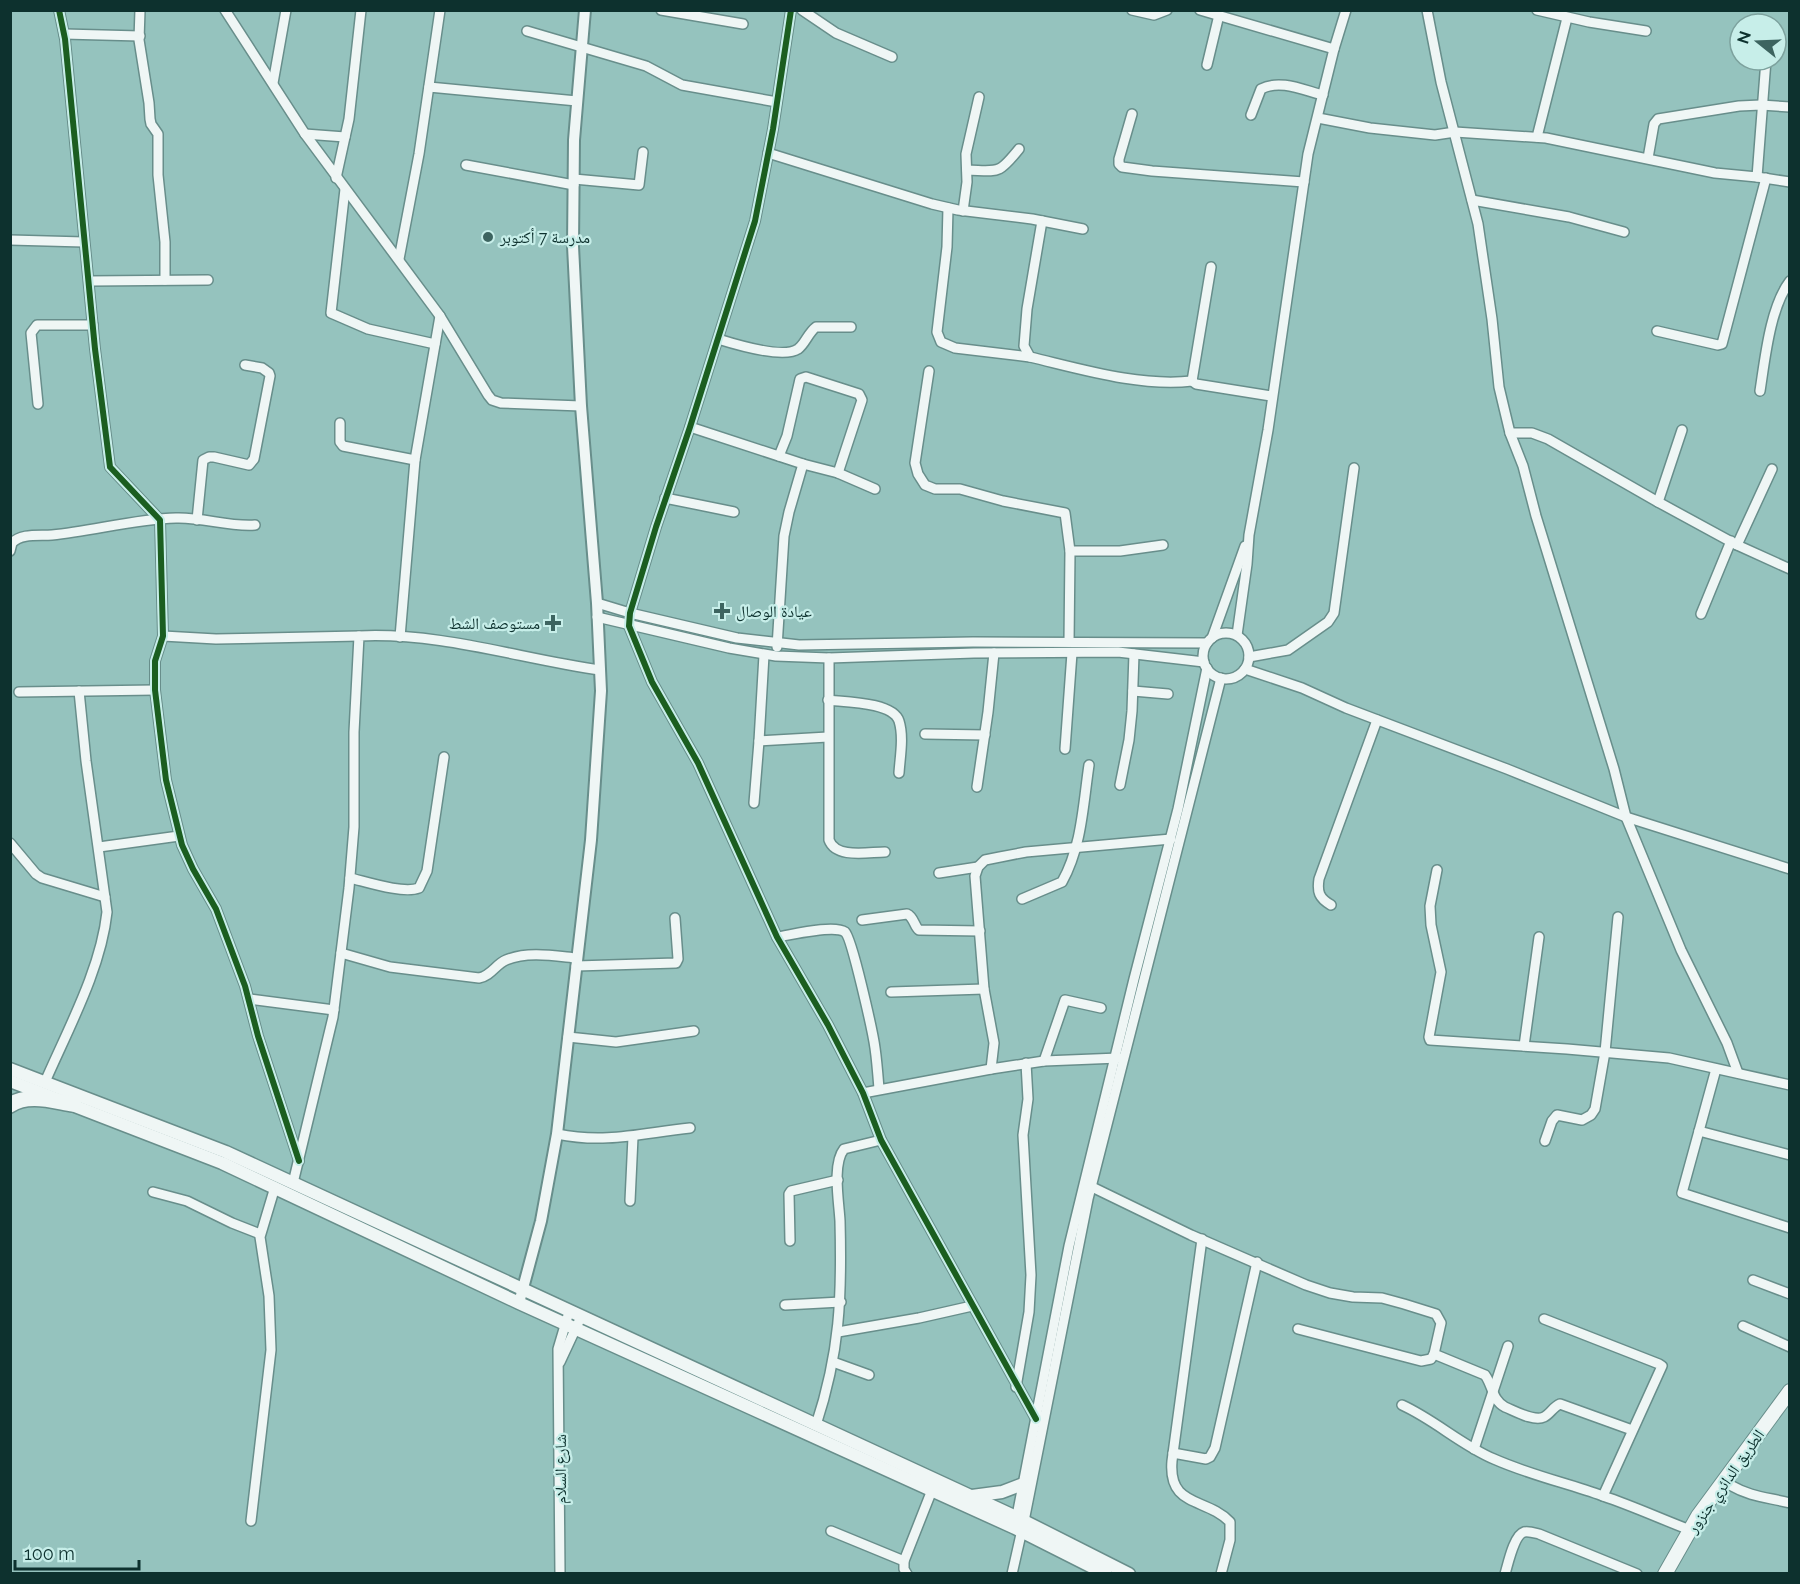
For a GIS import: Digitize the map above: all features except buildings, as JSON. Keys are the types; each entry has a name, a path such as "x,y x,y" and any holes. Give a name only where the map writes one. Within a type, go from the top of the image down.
{"highway":[{"path":"10,1105 23,1099 33,1098 74,1104"}],"main road":[{"path":"10,1069 215,1148 293,1183 522,1297"},
{"path":"10,1081 190,1149 567,1317 932,1490 1130,1574"},
{"path":"579,1323 816,1425 971,1496 1019,1528 1089,1569 1106,1574"},
{"name":"الطريق الدائري جنزور","path":"1665,1574 1719,1486 1790,1391"},
{"name":"الطريق الدائري جنزور","path":"1674,1574 1702,1524 1790,1405"},
{"path":"971,1496 1002,1492 1023,1484"}],"street":[{"path":"59,10 64,34 84,242 110,467 160,520 163,636 155,661 155,690 166,780 179,836 193,869 216,909 249,999 258,1036 299,1161"},
{"path":"140,10 140,36 150,119 158,134 158,175 165,242 165,280"},
{"path":"225,10 305,134 440,316 492,400 501,403 581,406"},
{"path":"273,83 286,10"},
{"path":"336,178 349,119 361,10"},
{"path":"399,259 419,154 441,10"},
{"path":"522,1297 541,1221 557,1134 591,840 601,690 597,603 581,406 573,246 577,101 585,10"},
{"path":"661,10 743,24"},
{"path":"791,10 755,221 690,427 665,498 630,613 629,626 652,682 698,763 777,937 828,1024 863,1093 881,1140 1016,1387 1036,1419"},
{"path":"802,10 836,33 892,57"},
{"path":"1132,10 1154,15 1167,10"},
{"path":"1200,10 1334,49"},
{"path":"1236,635 1249,535 1268,430 1271,396 1308,154 1346,10"},
{"path":"1427,10 1441,82 1478,224 1499,387 1510,434 1523,466 1536,516 1614,769 1626,817 1681,950 1727,1043 1738,1073"},
{"path":"1537,10 1567,18 1646,31"},
{"path":"1207,65 1219,15"},
{"path":"1537,137 1567,18"},
{"path":"527,31 646,66 682,85 777,102"},
{"path":"64,34 140,36"},
{"path":"1657,331 1722,344 1761,178 1761,105 1765,72"},
{"path":"1251,115 1261,89 1270,84 1282,84 1323,94"},
{"path":"429,87 577,101"},
{"path":"963,211 967,170 966,154 979,96"},
{"path":"1648,158 1654,124 1658,119 1739,106 1790,107"},
{"path":"1132,114 1119,159 1119,164 1122,166 1152,171 1304,182"},
{"path":"1318,118 1435,135 1455,132 1537,137 1715,173 1790,182"},
{"path":"305,134 345,137"},
{"path":"967,170 998,171 1019,150"},
{"path":"466,165 574,182 639,185 643,152"},
{"path":"768,153 948,208 1083,229"},
{"path":"345,189 331,313 368,329 435,344"},
{"path":"1472,200 1569,217 1624,232"},
{"path":"948,208 947,247 937,332 941,342 955,348 1030,357 1094,373 1171,384 1192,381 1196,384 1271,396"},
{"path":"1030,357 1024,346 1027,309 1042,221"},
{"path":"10,240 84,242"},
{"path":"1192,381 1211,267"},
{"path":"89,281 208,280"},
{"path":"1760,391 1776,309 1780,295 1790,280"},
{"path":"400,638 415,460 440,316"},
{"path":"38,404 31,333 37,325 93,325"},
{"path":"718,339 755,349 794,351 816,327 851,327"},
{"path":"197,520 203,460 214,457 249,465 254,459 270,373 262,368 245,365"},
{"path":"929,371 915,463 918,474 925,485 935,489 960,489 1003,501 1065,513 1070,551 1069,642"},
{"path":"779,456 792,418 800,379 806,377 852,390 859,394 862,400 838,473"},
{"path":"340,423 340,442 343,446 415,460"},
{"path":"690,427 838,473 874,489"},
{"path":"1658,502 1682,430"},
{"path":"1510,434 1532,433 1548,439 1734,543 1790,569"},
{"path":"776,656 784,536 803,464"},
{"path":"1249,657 1288,650 1328,622 1334,613 1354,468"},
{"path":"1701,614 1772,469"},
{"path":"665,498 734,512"},
{"path":"10,551 12,543 19,538 160,520 197,520 236,526 255,525"},
{"path":"597,603 737,638 777,644 1210,640 1224,633 1236,635 1246,644 1249,657 1245,669 1235,677 1221,678 1210,673 1203,655 1210,640 1249,535"},
{"path":"1070,551 1120,551 1163,545"},
{"path":"597,617 679,637 776,656 829,658 994,653 1134,654 1205,665"},
{"path":"679,637 681,625"},
{"path":"163,636 216,639 379,635 449,642 600,670"},
{"path":"293,1183 334,1010 341,953 354,827 354,732 359,636"},
{"path":"977,787 992,687 994,653"},
{"path":"1065,749 1072,653"},
{"path":"1120,785 1130,740 1134,654"},
{"path":"754,803 764,655"},
{"path":"829,658 828,822 831,847 849,852 885,852"},
{"path":"1012,1574 1019,1528 1120,1058 1180,802 1205,665"},
{"path":"1245,669 1302,688 1328,701 1626,817 1790,869"},
{"path":"1019,1528 1023,1484 1069,1246 1221,678"},
{"path":"19,692 155,690"},
{"path":"45,1082 91,974 106,922 99,847 86,761 80,691"},
{"path":"1133,691 1168,694"},
{"path":"828,700 880,707 894,714 899,720 899,773"},
{"path":"1331,905 1324,901 1318,893 1319,879 1377,720"},
{"path":"925,734 985,735"},
{"path":"759,741 828,737"},
{"path":"350,878 402,889 419,888 427,871 444,757"},
{"path":"1022,899 1062,882 1077,848 1089,765"},
{"path":"99,847 179,836"},
{"path":"991,1069 994,1043 984,989 975,876 978,867 985,860 1026,852 1171,839"},
{"path":"10,843 42,878 105,897"},
{"path":"939,873 978,867"},
{"path":"1437,870 1430,906 1431,925 1441,972 1429,1037 1432,1041 1605,1052 1669,1059 1790,1085"},
{"path":"862,920 908,914 919,930 980,931"},
{"path":"1545,1141 1552,1121 1557,1115 1582,1120 1595,1109 1605,1052 1618,917"},
{"path":"341,953 390,967 479,978 484,977 506,960 537,955 577,962 676,963 678,959 675,918"},
{"path":"777,937 829,929 840,930 849,937 875,1046 879,1089"},
{"path":"1524,1046 1539,937"},
{"path":"891,992 984,989"},
{"path":"249,999 334,1010"},
{"path":"1044,1061 1065,1000 1101,1008"},
{"path":"568,1037 616,1042 694,1031"},
{"path":"863,1093 1026,1063 1120,1058"},
{"path":"1016,1387 1029,1312 1030,1275 1023,1135 1028,1099 1026,1063"},
{"path":"1716,1069 1682,1193 1790,1228"},
{"path":"557,1134 599,1139 633,1137 690,1128"},
{"path":"1699,1131 1790,1155"},
{"path":"630,1202 633,1137"},
{"path":"816,1425 833,1362 841,1302 839,1155 844,1149 881,1140"},
{"path":"790,1241 789,1194 791,1191 838,1180"},
{"path":"251,1521 271,1350 270,1296 260,1234 275,1187"},
{"path":"1092,1187 1306,1285 1330,1293 1353,1297 1383,1298 1436,1314 1441,1323 1434,1354 1431,1359 1421,1361 1298,1329"},
{"path":"153,1192 187,1201 260,1234"},
{"path":"1202,1239 1173,1453 1172,1477 1180,1494 1230,1522 1230,1540 1221,1574"},
{"path":"1173,1453 1206,1459 1210,1457 1215,1448 1257,1262"},
{"path":"1753,1280 1790,1294"},
{"path":"785,1305 841,1302"},
{"path":"838,1332 972,1306"},
{"name":"شارع السلام","path":"560,1574 559,1342 567,1317"},
{"path":"1544,1319 1662,1366 1603,1496"},
{"path":"559,1364 579,1323"},
{"path":"1743,1326 1790,1347"},
{"path":"1474,1449 1508,1346"},
{"path":"1434,1354 1485,1375 1500,1404 1528,1416 1544,1417 1552,1408 1560,1404 1632,1430"},
{"path":"833,1362 869,1375"},
{"path":"1402,1405 1430,1418 1474,1449 1530,1474 1603,1496 1690,1530"},
{"path":"1730,1485 1754,1496 1790,1503"},
{"path":"907,1574 904,1561 932,1490"},
{"path":"831,1531 904,1561"},
{"path":"1505,1574 1517,1538 1527,1532 1539,1534 1637,1574"}],"cycle path":[{"path":"59,10 65,39 95,349 110,467 160,520 163,636 155,661 155,690 166,780 182,845 216,909 245,986 258,1036 299,1161"},
{"path":"791,10 773,129 755,221 656,527 630,613 629,626 652,682 698,763 777,937 828,1025 863,1093 881,1140 1036,1419"}],"place":[{"name":"مدرسة 7 أكتوبر","path":"488,237"},
{"name":"عيادة الوصال","path":"722,611"},
{"name":"مستوصف الشط","path":"553,623"}]}
